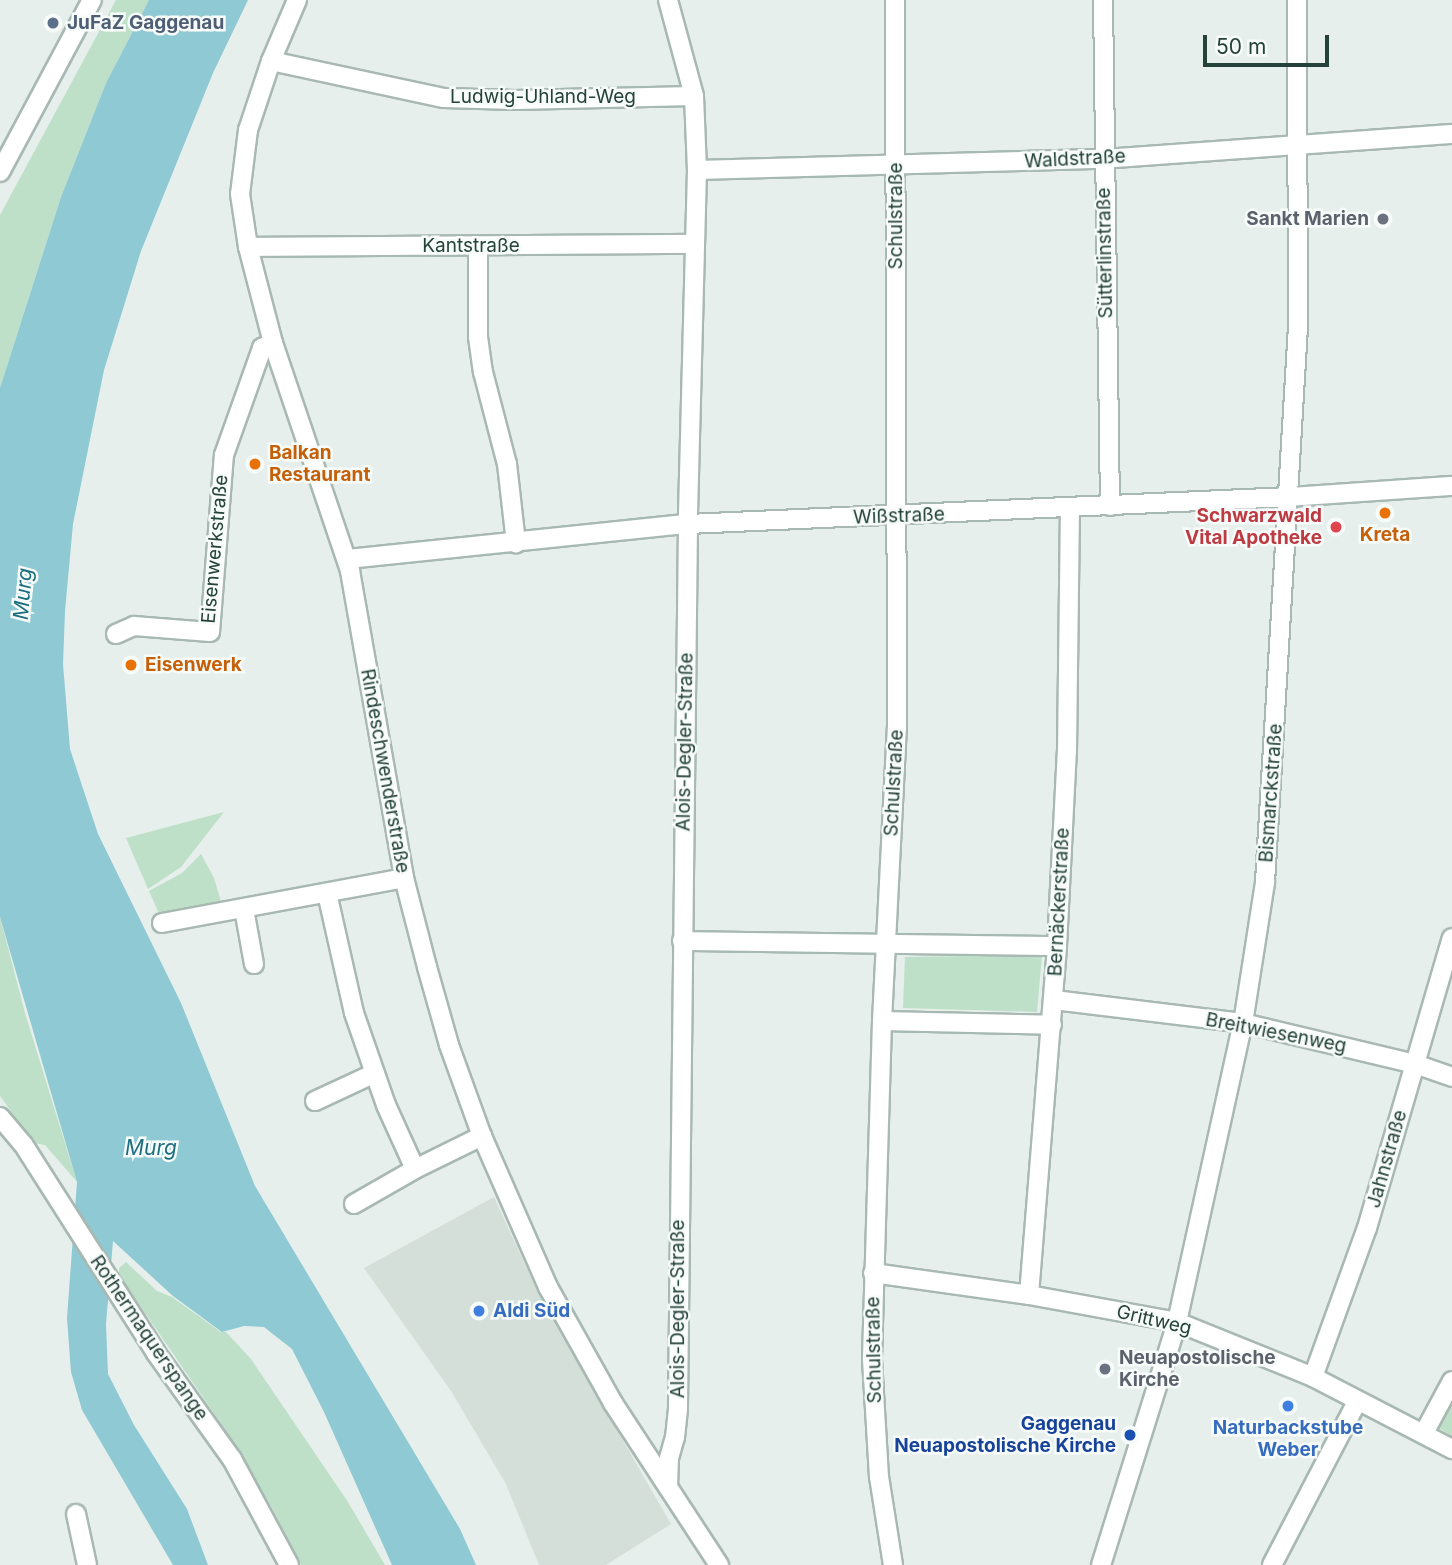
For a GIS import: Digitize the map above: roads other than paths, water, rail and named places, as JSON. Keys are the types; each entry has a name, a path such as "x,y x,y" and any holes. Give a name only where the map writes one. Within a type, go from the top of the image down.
{"street":[{"path":"0,172 92,0"},
{"name":"Rindeschwenderstraße","path":"297,0 271,61 248,130 240,182 248,247 273,343 348,559 404,878 449,1045 482,1136 548,1287 613,1403 719,1565"},
{"name":"Alois-Degler-Straße","path":"667,0 694,96 698,170 688,524 678,1409 676,1437 669,1458 668,1487"},
{"name":"Schulstraße","path":"893,1565 878,1465 872,1358 882,1021 897,728 895,0"},
{"name":"Sütterlinstraße","path":"1103,0 1103,159 1110,506"},
{"name":"Bismarckstraße","path":"1101,1565 1178,1322 1243,1023 1265,882 1298,327 1300,144 1297,0"},
{"name":"Ludwig-Uhland-Weg","path":"271,61 444,98 514,100 694,96"},
{"name":"Waldstraße","path":"698,170 896,167 1103,159 1452,134"},
{"name":"Kantstraße","path":"248,247 695,244"},
{"path":"478,246 478,337 483,372 508,464 516,542"},
{"name":"Eisenwerkstraße","path":"116,634 134,626 210,632 225,455 262,348 273,343"},
{"name":"Wißstraße","path":"348,559 688,524 1070,508 1452,486"},
{"name":"Bernäckerstraße","path":"1029,1295 1057,946 1067,751 1070,508"},
{"path":"162,923 404,878"},
{"path":"327,893 354,1013 375,1073 415,1168"},
{"path":"244,909 254,964"},
{"name":"Jahnstraße","path":"1313,1377 1367,1228 1452,938"},
{"path":"682,941 1057,946"},
{"name":"Breitwiesenweg","path":"1054,1000 1243,1023 1415,1064 1452,1077"},
{"path":"882,1021 1052,1025"},
{"path":"316,1101 375,1073"},
{"name":"Rothermaquerspange","path":"0,1117 23,1144 112,1285 232,1459 289,1565"},
{"path":"354,1204 415,1168 482,1136"},
{"name":"Grittweg","path":"873,1273 1029,1295 1178,1322 1313,1377 1452,1449"},
{"path":"1424,1433 1452,1381"},
{"path":"1272,1565 1357,1402"},
{"path":"76,1514 87,1565"}],"water":[{"name":"Murg","path":"149,0 248,0 213,73 141,251 104,370 73,524 65,611 63,664 70,749 98,834 181,1003 255,1186 460,1529 476,1565 392,1565 324,1412 292,1349 264,1327 244,1326 222,1332 173,1296 113,1241 106,1324 108,1374 134,1425 187,1509 208,1565 173,1565 82,1410 71,1372 67,1318 77,1182 0,917 0,388 61,197 106,83"}],"place":[{"name":"JuFaZ Gaggenau","path":"53,23"},
{"name":"Sankt Marien","path":"1383,219"},
{"name":"Balkan Restaurant","path":"255,464"},
{"name":"Kreta","path":"1385,513"},
{"name":"Schwarzwald Vital Apotheke","path":"1336,527"},
{"name":"Eisenwerk","path":"131,665"},
{"name":"Aldi Süd","path":"479,1311"},
{"name":"Neuapostolische Kirche","path":"1105,1369"},
{"name":"Naturbackstube Weber","path":"1288,1406"},
{"name":"Gaggenau Neuapostolische Kirche","path":"1130,1435"}]}
